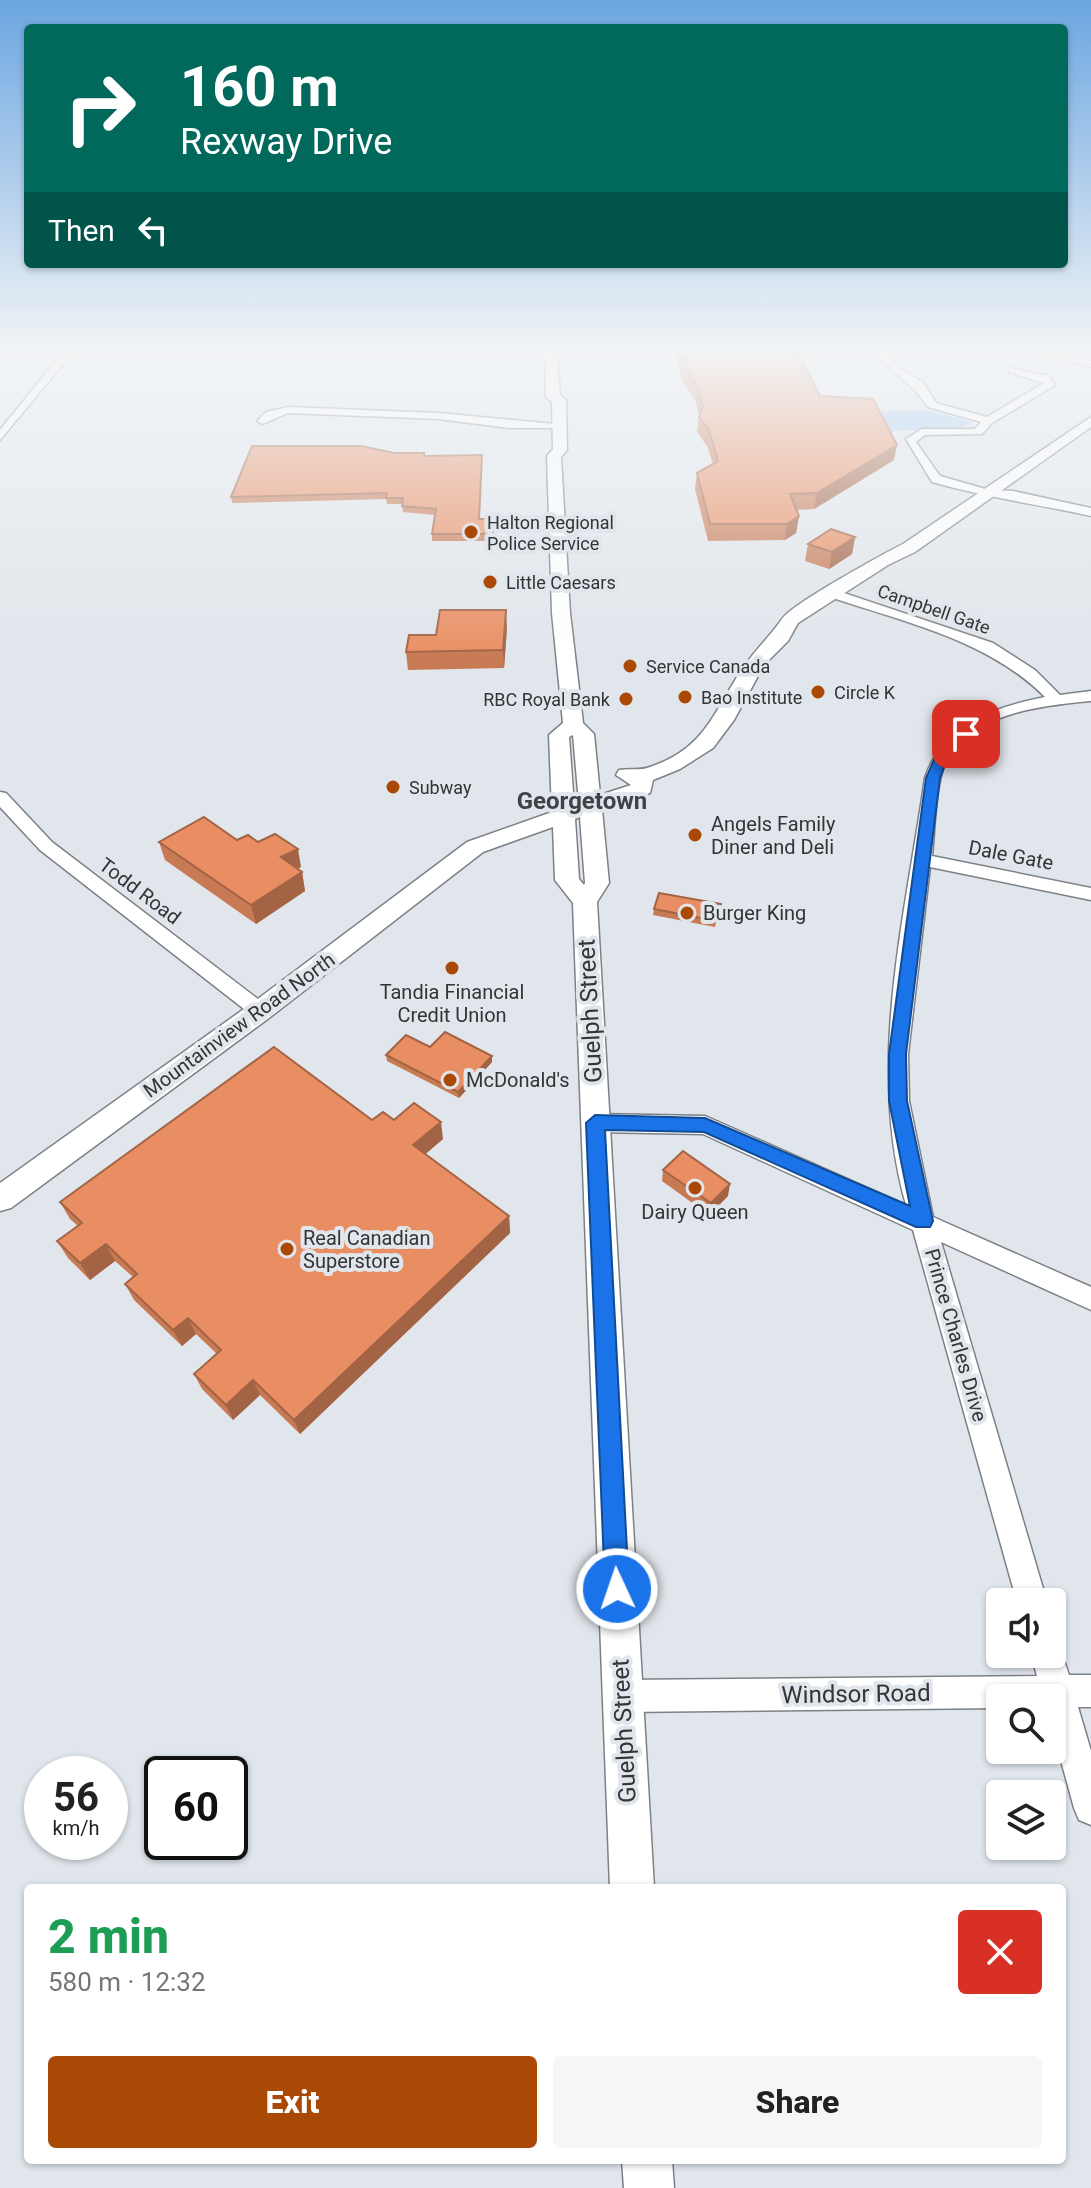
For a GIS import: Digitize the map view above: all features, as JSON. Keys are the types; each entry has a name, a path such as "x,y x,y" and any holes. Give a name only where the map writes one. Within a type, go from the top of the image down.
{"main road":[{"name":"Guelph Street","path":"551,454 554,456 561,613 573,725 584,734 597,883 585,902 632,1884"},
{"path":"562,806 589,796 642,788 647,777 708,744 721,728 754,664 789,629 812,623 841,596 894,567 909,548 1044,454"},
{"name":"Guelph Street","path":"573,725 559,735 567,880 585,902"},
{"path":"586,755 647,777"},
{"name":"Mountainview Road North","path":"0,1199 260,1011 475,847 513,834 562,806"},
{"name":"Mountainview Road North","path":"475,847 483,828 562,806"},
{"path":"513,834 566,854"},
{"path":"647,2164 649,2188"}],"street":[{"path":"919,454 936,479 988,494 1006,503 1091,522"},
{"path":"988,494 1013,495 1091,512"},
{"name":"Campbell Gate","path":"841,596 988,646 1030,673 1056,699"},
{"name":"Prince Charles Drive","path":"1028,1588 923,1221 898,1101 897,1054 933,778 944,750 989,718 1056,699 1091,696"},
{"name":"Todd Road","path":"0,797 46,846 260,1011"},
{"name":"Dale Gate","path":"922,860 1091,894"},
{"path":"595,1123 705,1125 1091,1299"},
{"name":"Windsor Road","path":"1066,1691 1091,1691"},
{"name":"Windsor Road","path":"622,1696 986,1692"},
{"path":"1066,1719 1091,1808"}],"building":[{"path":"249,454 482,455 479,519 494,519 493,534 432,534 436,509 402,506 403,498 386,498 387,493 231,497"},
{"path":"716,454 882,454 817,493 790,494 799,516 787,524 710,524 697,473 718,461"},
{"path":"831,529 855,537 832,552 808,544"},
{"path":"440,610 506,610 503,650 406,652 409,635 436,635"},
{"path":"204,817 237,840 248,835 258,842 275,834 298,849 281,857 302,872 251,905 159,842"},
{"name":"Burger King","path":"659,893 721,904 716,921 654,909"},
{"name":"McDonald's","path":"445,1032 492,1056 458,1092 386,1055 406,1035 430,1047"},
{"name":"Real Canadian Superstore","path":"274,1047 372,1120 383,1112 394,1120 414,1103 441,1122 413,1145 509,1216 294,1420 253,1380 226,1405 194,1374 221,1350 188,1318 173,1330 125,1284 137,1274 106,1244 80,1263 57,1241 82,1223 60,1202"},
{"path":"683,1151 730,1184 711,1203 663,1170"}],"place":[{"name":"Halton Regional Police Service","path":"471,532"},
{"name":"Little Caesars","path":"490,582"},
{"name":"Service Canada","path":"630,666"},
{"name":"Circle K","path":"818,692"},
{"name":"Bao Institute","path":"685,697"},
{"name":"RBC Royal Bank","path":"626,699"},
{"name":"Subway","path":"393,787"},
{"name":"Angels Family Diner and Deli","path":"695,835"},
{"name":"Burger King","path":"687,913"},
{"name":"Tandia Financial Credit Union","path":"452,968"},
{"name":"McDonald's","path":"450,1080"},
{"name":"Dairy Queen","path":"695,1188"},
{"name":"Real Canadian Superstore","path":"287,1249"}],"district":[{"name":"Georgetown","path":"582,801"}],"route":[{"path":"617,1589 595,1123 705,1125 923,1221 915,1196 898,1101 897,1054 933,778 944,750 966,734"}]}
